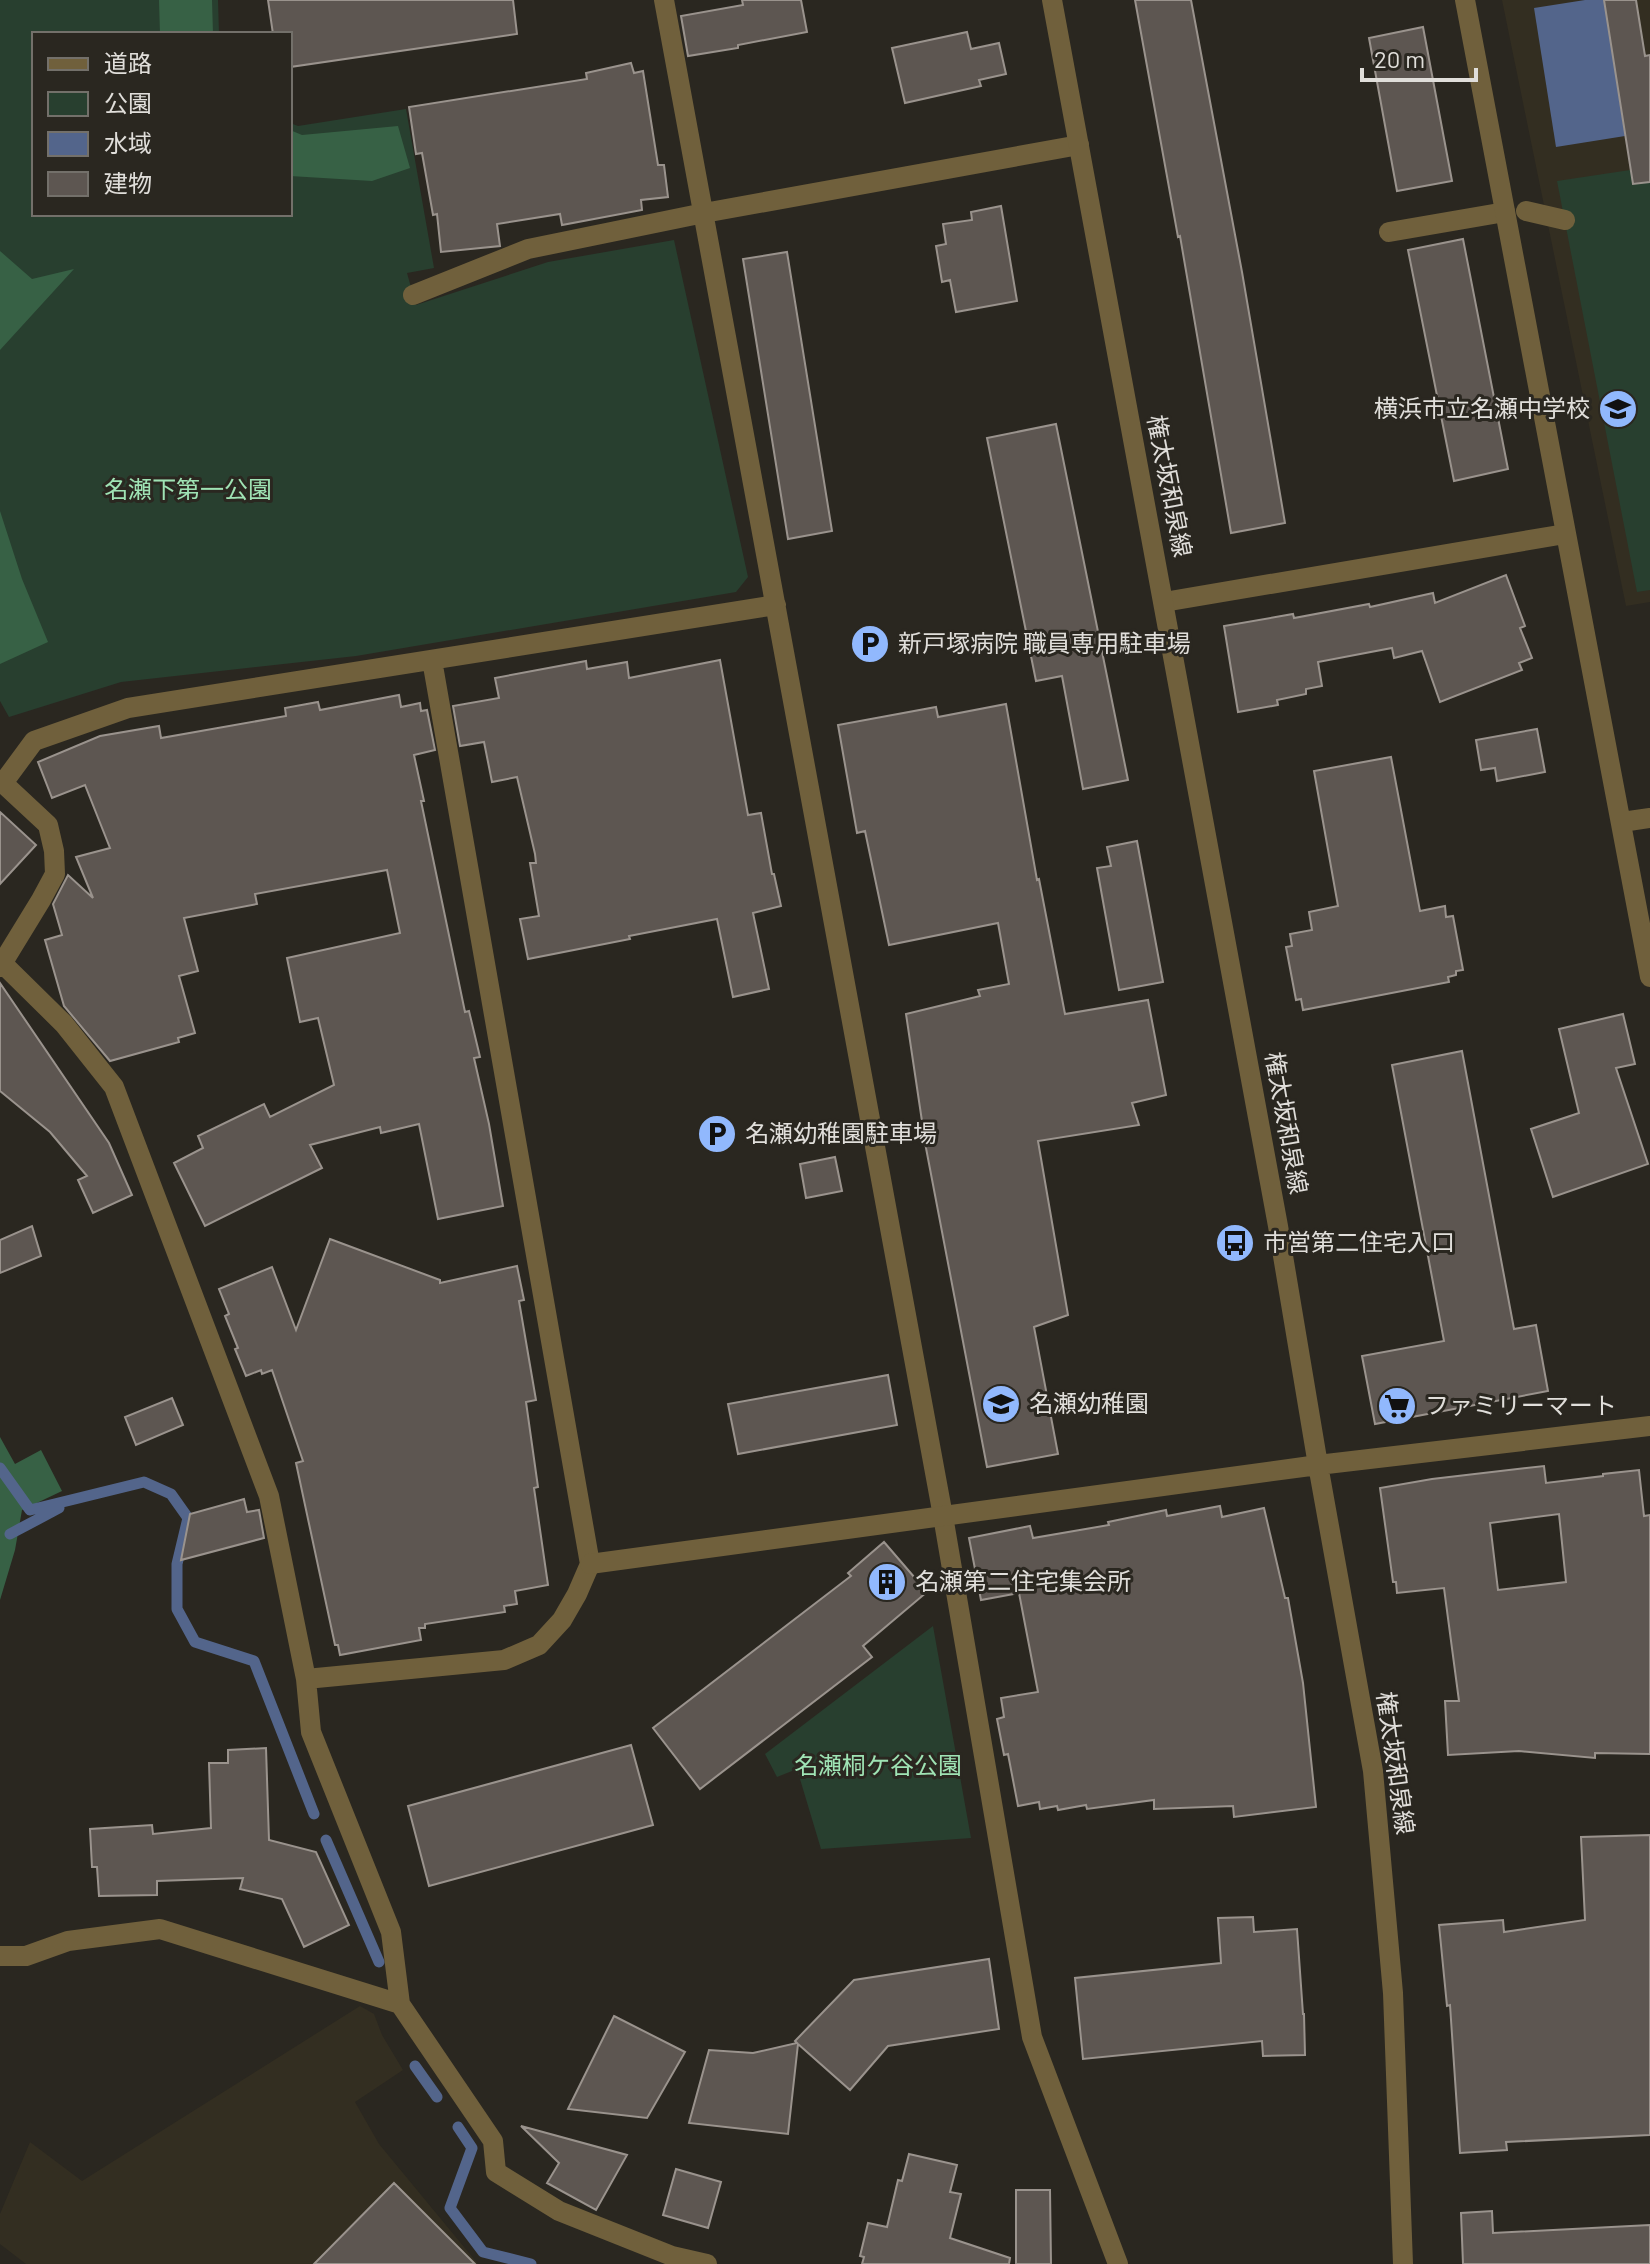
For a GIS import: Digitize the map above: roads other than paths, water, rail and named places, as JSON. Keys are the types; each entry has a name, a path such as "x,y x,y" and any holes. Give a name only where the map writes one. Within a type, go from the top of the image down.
{"street":[{"path":"664,0 943,1516 1032,2037 1118,2264"},
{"name":"権太坂和泉線","path":"1052,0 1278,1226 1373,1771 1393,1993 1403,2264"},
{"path":"1465,0 1650,977"},
{"path":"413,295 528,249 704,213 1079,145"},
{"path":"1526,211 1565,220"},
{"path":"1389,232 1505,212"},
{"path":"1164,602 1565,534"},
{"path":"707,2264 672,2256 559,2211 496,2172 493,2141 400,2004 391,1932 311,1732 306,1679 269,1496 114,1087 64,1024 1,966 55,874 48,825 3,783 34,741 128,708 776,605"},
{"path":"306,1679 504,1660 539,1645 562,1620 590,1564 432,660"},
{"path":"1622,822 1650,818"},
{"path":"590,1564 1318,1465 1650,1426"},
{"path":"0,1956 26,1956 68,1941 160,1929 400,2004"}],"water":[{"path":"1604,0 1625,136 1556,147 1534,8"}],"waterway":[{"path":"0,1468 30,1510 144,1482 171,1494 188,1518 177,1564 177,1609 195,1642 254,1661 314,1814"},
{"path":"10,1534 59,1508"},
{"path":"326,1840 379,1962"},
{"path":"415,2066 437,2097"},
{"path":"458,2127 472,2148 450,2208 483,2252 531,2264"}],"place":[{"name":"横浜市立名瀬中学校","path":"1618,409"},
{"name":"新戸塚病院 職員専用駐車場","path":"870,644"},
{"name":"名瀬幼稚園駐車場","path":"717,1134"},
{"name":"市営第二住宅入口","path":"1235,1243"},
{"name":"名瀬幼稚園","path":"1001,1404"},
{"name":"ファミリーマート","path":"1397,1406"},
{"name":"名瀬第二住宅集会所","path":"887,1582"}],"park label":[{"name":"名瀬下第一公園","path":"188,490"},
{"name":"名瀬桐ケ谷公園","path":"878,1766"}]}
